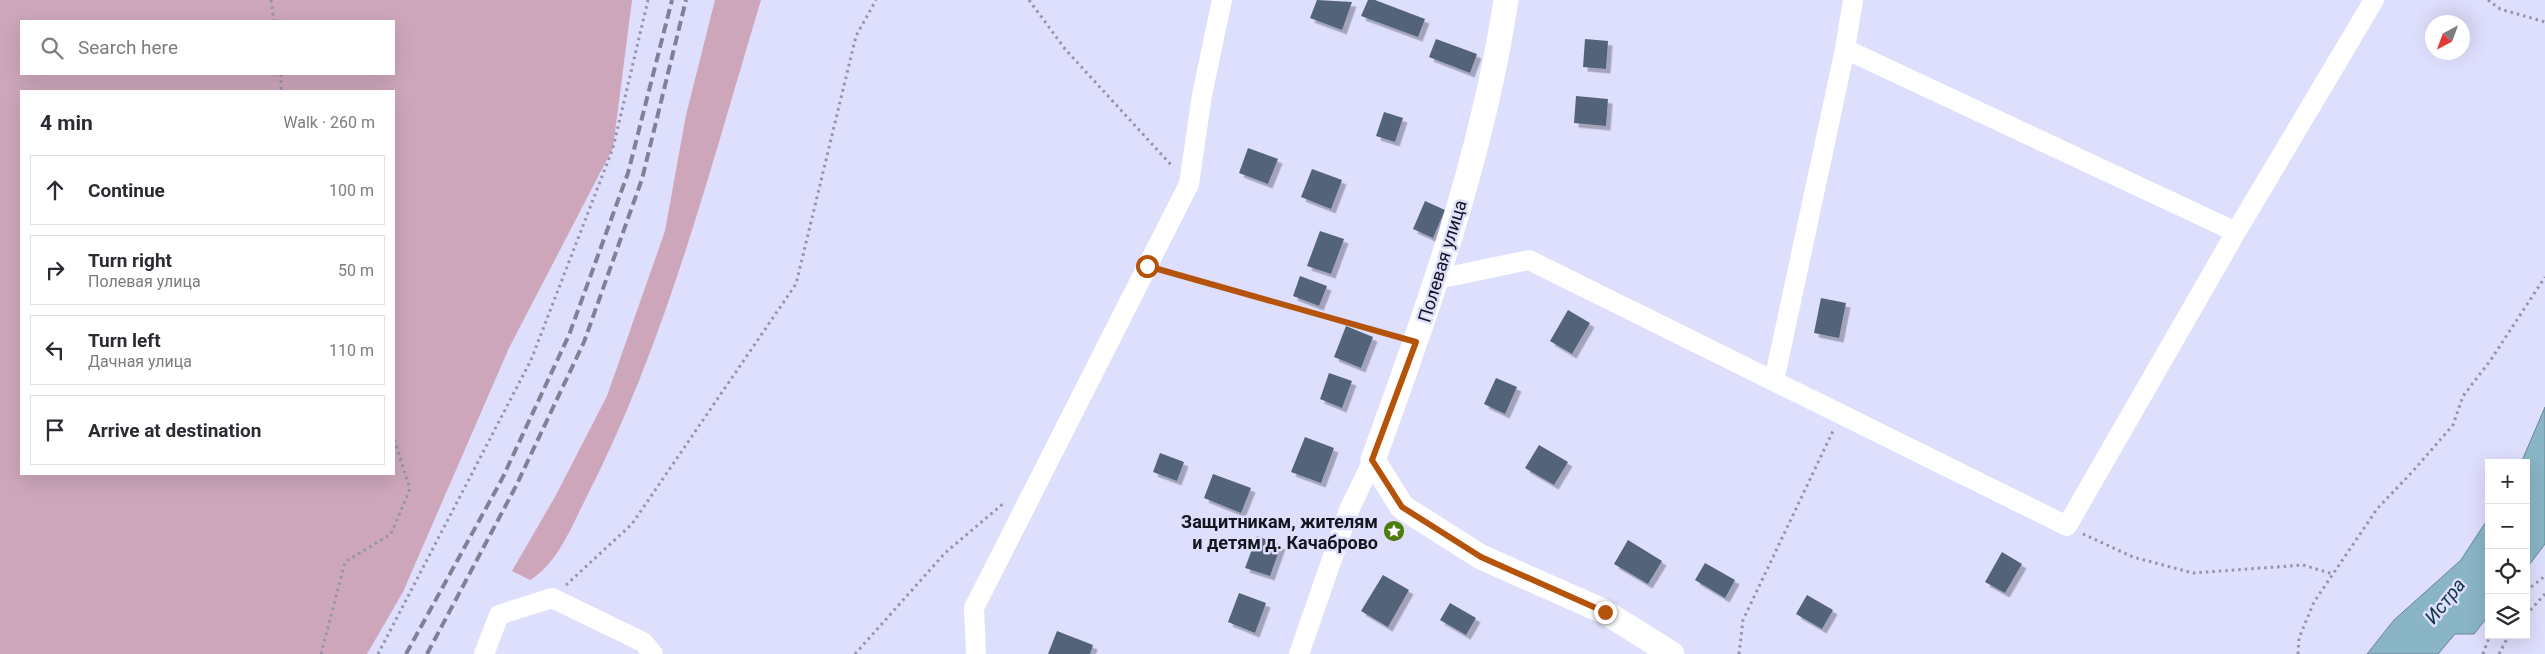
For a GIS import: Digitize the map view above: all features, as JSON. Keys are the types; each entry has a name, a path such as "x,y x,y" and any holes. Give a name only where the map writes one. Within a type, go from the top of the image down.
{"street":[{"path":"976,654 974,608 1188,184 1202,96 1222,0"},
{"name":"Полевая улица","path":"1300,654 1350,510 1372,460 1438,279 1457,218 1496,62 1506,0"},
{"path":"1774,381 1845,49 1853,0"},
{"path":"1438,279 1528,260 2067,526 2236,232 2374,0"},
{"path":"1845,49 2236,232"},
{"path":"1372,460 1402,507 1481,557 1605,612 1672,654"},
{"path":"484,654 499,615 552,598 644,650"}],"path":[{"path":"271,0 274,20"},
{"path":"378,654 531,360 613,148 648,0"},
{"path":"552,598 632,524 796,284 856,36 876,0"},
{"path":"1029,0 1065,48 1188,184"},
{"path":"2488,0 2500,9 2545,22"},
{"path":"281,75 281,90"},
{"path":"1147,266 1416,342"},
{"path":"2298,654 2299,638 2314,602 2377,509 2453,425 2462,396 2490,361 2545,277"},
{"path":"1739,654 1743,620 1841,415"},
{"path":"321,654 346,562 391,534 410,489 395,442"},
{"path":"855,654 945,553 1006,502"},
{"path":"2067,526 2133,557 2194,573 2303,565 2333,574"},
{"path":"2530,588 2545,576"},
{"path":"2530,611 2545,594"},
{"path":"2483,654 2489,639"},
{"path":"2499,654 2507,639"}],"shaded area":[{"path":"0,0 632,0 613,148 509,348 403,592 367,654 0,654"},
{"path":"715,0 761,0 684,254 640,379 614,440 556,555 540,573 530,580 512,571 556,495 607,396 665,231 686,115"}],"water":[{"path":"2545,407 2545,544 2530,564 2530,459 2523,459"},
{"name":"Истра","path":"2485,523 2485,620 2474,634 2455,634 2438,654 2367,654 2394,620 2461,560"}],"building":[{"path":"1317,0 1352,2 1342,30 1310,18"},
{"path":"1368,0 1375,0 1425,19 1418,37 1361,16"},
{"path":"1436,39 1477,54 1470,73 1429,57"},
{"path":"1585,39 1608,41 1606,69 1583,67"},
{"path":"1576,96 1608,99 1606,126 1574,123"},
{"path":"1384,112 1403,118 1395,142 1376,136"},
{"path":"1248,148 1278,159 1268,184 1239,173"},
{"path":"1312,169 1342,180 1331,209 1301,197"},
{"path":"1425,201 1445,210 1433,238 1413,229"},
{"path":"1320,231 1344,239 1331,274 1307,266"},
{"path":"1300,276 1327,286 1319,306 1293,296"},
{"path":"1821,298 1846,303 1839,338 1814,333"},
{"path":"1568,310 1590,323 1572,354 1550,341"},
{"path":"1346,326 1373,337 1361,368 1334,357"},
{"path":"1329,373 1352,381 1342,408 1320,399"},
{"path":"1496,378 1517,387 1505,414 1484,404"},
{"path":"1305,437 1334,448 1321,483 1291,472"},
{"path":"1539,445 1568,462 1554,485 1525,468"},
{"path":"1160,453 1184,462 1177,481 1153,472"},
{"path":"1213,474 1251,488 1241,513 1204,498"},
{"path":"1257,536 1281,545 1270,576 1245,568"},
{"path":"1628,540 1662,561 1648,584 1614,564"},
{"path":"2002,552 2022,564 2005,593 1985,582"},
{"path":"1705,563 1735,580 1725,598 1695,580"},
{"path":"1383,575 1409,590 1388,627 1361,611"},
{"path":"1239,593 1266,603 1255,633 1228,622"},
{"path":"1807,595 1833,610 1822,629 1796,614"},
{"path":"1450,603 1476,618 1466,635 1440,620"},
{"path":"1057,631 1093,645 1090,654 1048,654"}],"railway":[{"path":"406,654 502,479 569,335 628,173 672,0"},
{"path":"427,654 516,486 584,342 642,179 686,0"}],"place":[{"name":"Защитникам, жителям и детям д. Качаброво","path":"1394,531"}],"route":[{"path":"1147,266 1416,342 1372,460 1402,507 1481,557 1605,612"}]}
